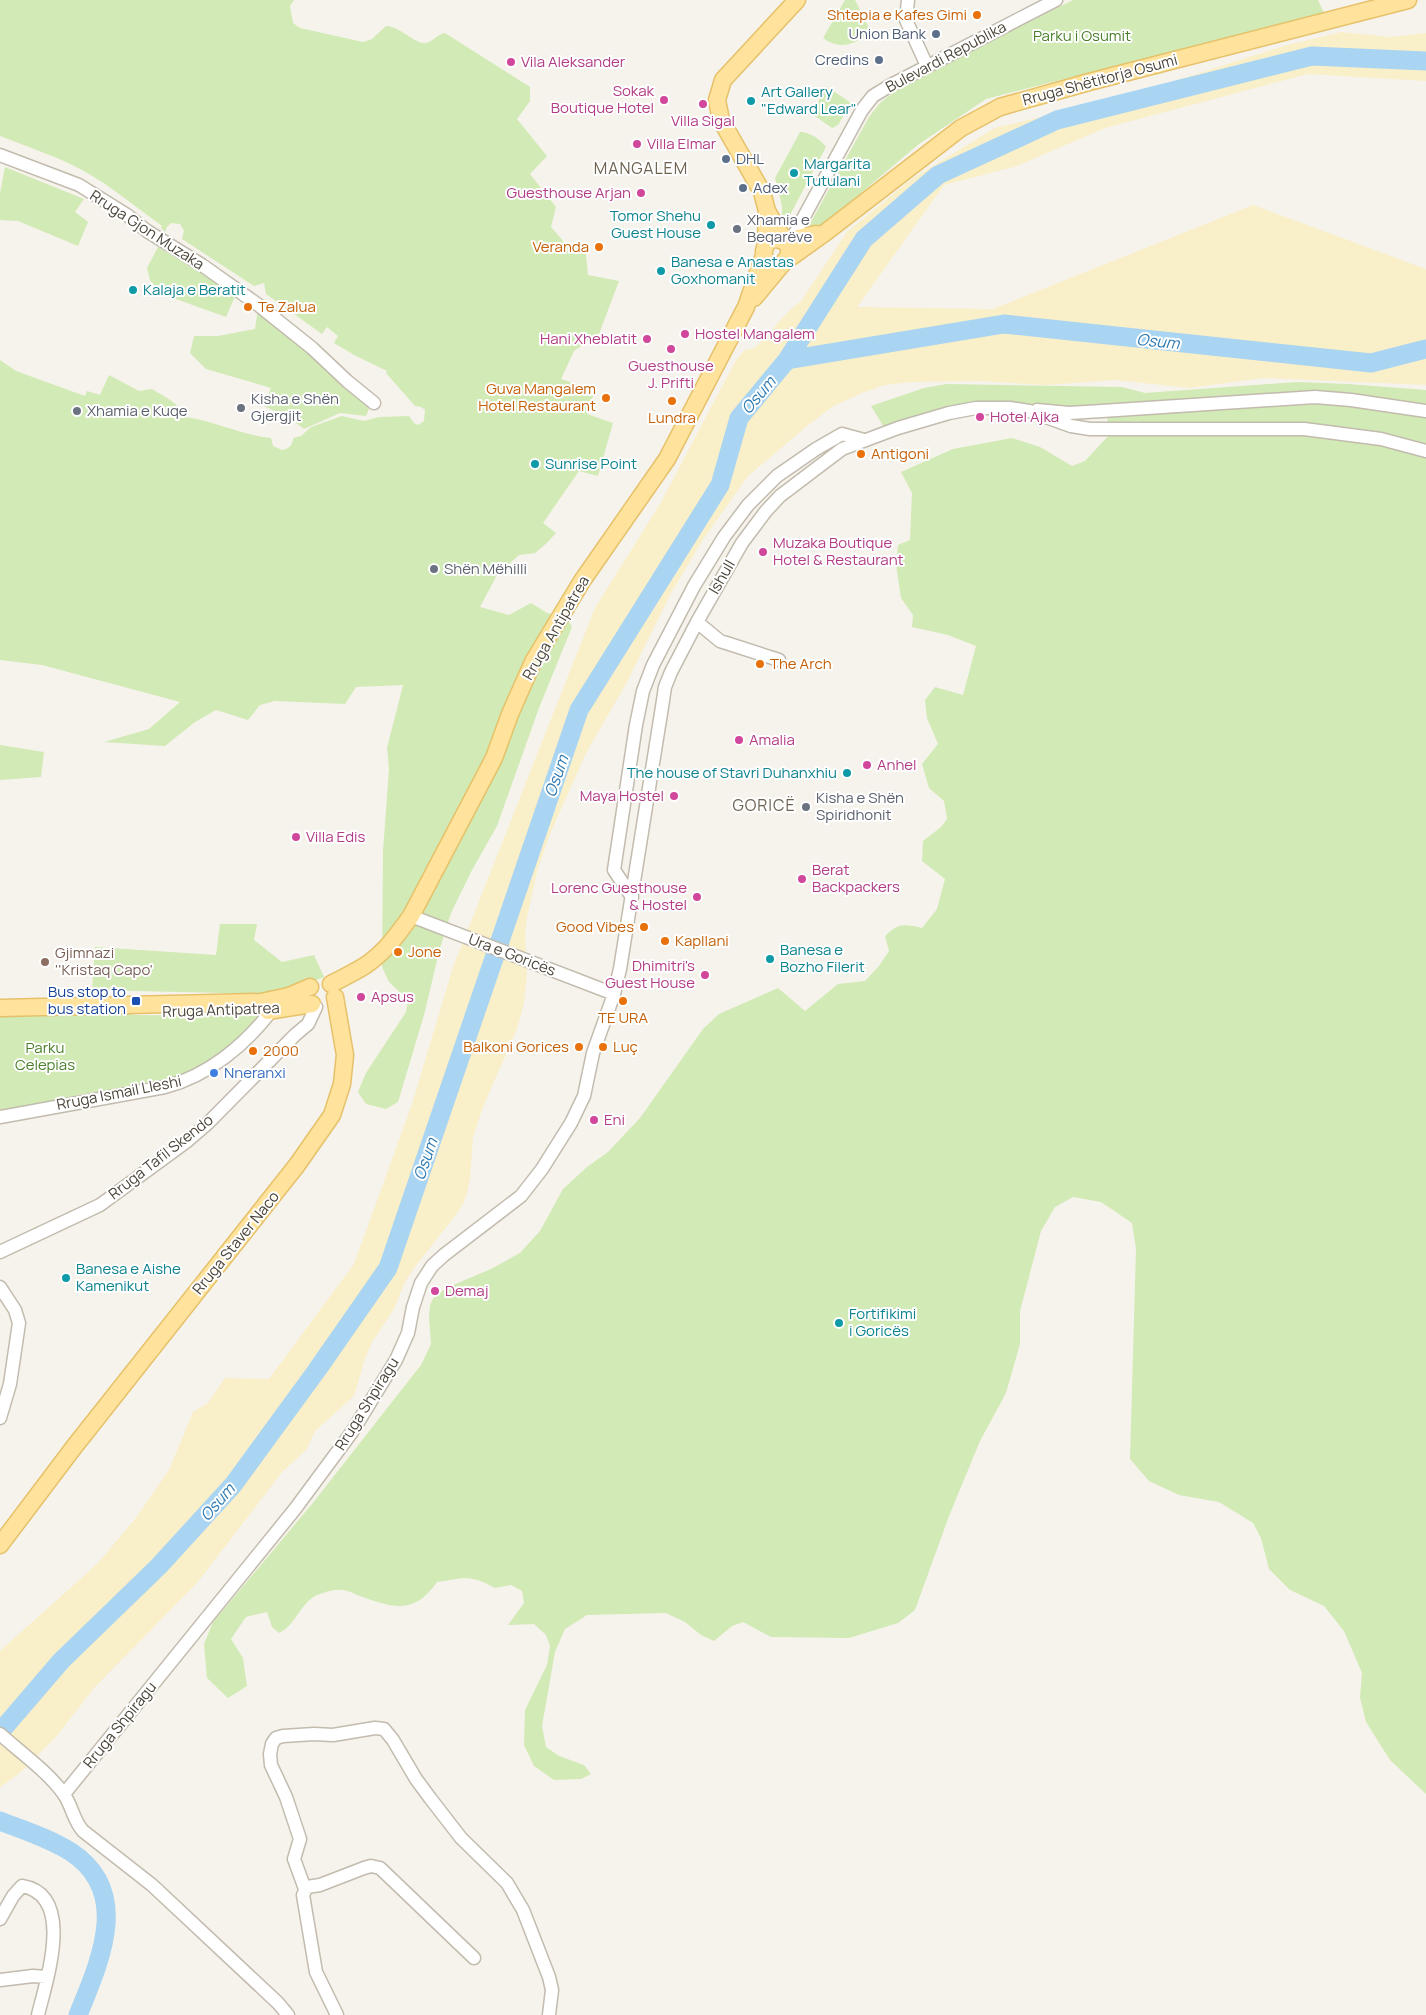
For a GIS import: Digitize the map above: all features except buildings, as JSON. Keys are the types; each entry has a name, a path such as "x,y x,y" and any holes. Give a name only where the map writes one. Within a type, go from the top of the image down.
{"main road":[{"name":"Rruga Antipatrea","path":"129,1006 152,1012 216,1013 330,1005 333,991 382,952 395,939 411,916 494,758 510,714 543,644 582,581 667,459 746,307 765,250 767,211 757,181 721,120 717,105 718,96 722,84 731,70 797,0"},
{"name":"Rruga Shëtitorja Osumi","path":"765,250 771,240 826,232 961,128 1000,107 1089,82 1408,0"},
{"path":"746,307 784,262 789,252 787,245 791,238 767,211"},
{"path":"765,250 772,264 784,262"},
{"name":"Rruga Antipatrea","path":"0,1008 261,1002 289,996 323,980 333,991"},
{"path":"310,987 308,996 344,1043"},
{"name":"Rruga Staver Naco","path":"0,1545 69,1453 297,1166 332,1114 342,1084 346,1055 333,991"}],"street":[{"path":"908,0 906,20 927,66"},
{"name":"Bulevardi Republika","path":"791,238 868,102 882,90 1056,0"},
{"name":"Rruga Gjon Muzaka","path":"0,156 79,185 127,215 147,231 202,265 257,304 312,348 343,378 374,403"},
{"path":"1029,411 1102,412 1314,398 1352,400 1426,411"},
{"name":"Ishull","path":"614,994 625,944 666,687 671,672 736,554 771,506 795,483 829,458 851,444 898,428 949,413 976,408 1010,408 1029,411 1071,426 1090,429 1304,429 1381,439 1426,451"},
{"path":"632,897 614,870 636,725 643,690 694,586 724,537 748,506 777,476 816,449 842,434 866,440"},
{"path":"697,622 720,641 779,660"},
{"name":"Ura e Goricës","path":"411,916 614,994"},
{"name":"Rruga Shpiragu","path":"64,1794 295,1509 352,1432 396,1360 408,1333 413,1307 424,1276 444,1254 521,1196 542,1169 572,1123 584,1096 593,1053 614,994"},
{"name":"Rruga Tafil Skendo","path":"0,1252 100,1205 186,1142 208,1123 308,1024 317,1006"},
{"name":"Rruga Ismail Lleshi","path":"0,1117 165,1086 190,1079 250,1037 272,1010"},
{"path":"0,1287 15,1310 19,1323 10,1384 0,1418"},
{"path":"337,2015 314,1966 303,1899 305,1889 294,1859 300,1839 286,1797 272,1766 270,1754 272,1744 276,1738 283,1736 333,1735 374,1728 384,1729 430,1798 465,1842 506,1883 519,1902 549,1977 552,1990 549,2015"},
{"path":"0,1734 47,1776 64,1794 75,1821 83,1831 152,1884 278,2003 288,2015"},
{"path":"305,1889 371,1866 380,1868 474,1958"},
{"path":"0,1919 13,1896 22,1886 42,1895 46,1899 52,1913 53,1937 47,1977 38,2015"},
{"path":"0,1980 33,1976 47,1977"}],"green space":[{"path":"0,0 294,0 290,6 293,23 300,28 363,42 372,39 386,26 423,43 429,42 445,33 530,87 530,101 517,119 547,156 530,174 556,207 551,227 571,250 585,245 588,275 619,281 599,334 574,351 561,379 595,390 587,414 613,423 598,476 579,471 543,523 556,533 535,553 519,555 497,575 480,607 509,615 531,603 547,613 567,618 572,627 539,708 497,826 451,913 440,948 424,1015 398,1102 386,1109 366,1104 358,1092 366,1073 406,1012 408,1000 389,982 382,967 383,851 389,769 387,748 403,685 356,687 345,704 275,701 260,705 248,720 216,710 195,722 165,746 104,742 149,729 180,702 42,665 0,660 0,360 16,371 85,396 87,391 100,395 109,375 139,391 152,389 176,404 185,417 271,438 273,446 282,450 290,446 293,438 301,436 311,427 342,416 364,421 379,417 409,416 418,425 424,421 425,410 415,406 386,373 387,371 334,343 338,336 327,327 322,334 266,294 264,283 254,286 182,239 184,231 180,224 171,223 165,232 161,228 162,226 93,176 62,160 0,136"},
{"path":"845,0 855,0 871,32 854,43 842,45 823,38"},
{"name":"Parku i Osumit","path":"1073,0 1318,0 1324,13 986,99 919,144 817,230 807,229 869,117 880,103 899,88"},
{"path":"826,86 851,103 838,125 832,128 812,114 819,101 819,94"},
{"path":"800,132 814,136 826,147 782,230 782,206 775,178"},
{"path":"5,167 84,199 75,212 88,222 78,246 18,221 0,220 0,193"},
{"path":"158,247 236,294 226,317 159,293 150,280 147,268"},
{"path":"258,309 371,404 366,416 340,413 304,429 291,419 264,406 271,388 206,369 190,353 194,336 218,336 255,329"},
{"path":"1298,382 1426,390 1426,1794 1390,1760 1366,1722 1360,1698 1362,1673 1344,1631 1324,1606 1290,1590 1269,1569 1261,1538 1253,1523 1219,1502 1179,1495 1149,1481 1130,1459 1136,1249 1132,1223 1101,1202 1073,1197 1055,1207 1041,1231 1020,1311 1020,1344 1006,1393 980,1441 949,1516 915,1610 898,1623 849,1638 771,1637 743,1622 732,1626 714,1641 701,1635 685,1622 666,1613 587,1615 565,1629 555,1652 542,1726 546,1747 559,1756 584,1765 591,1774 581,1779 554,1780 534,1766 524,1745 525,1710 547,1665 550,1646 546,1635 534,1624 508,1625 524,1603 522,1591 511,1585 495,1588 467,1578 437,1582 420,1600 402,1606 383,1604 349,1591 330,1591 310,1600 304,1605 291,1624 279,1633 272,1627 267,1612 246,1617 231,1639 243,1658 247,1686 228,1698 207,1678 204,1644 213,1622 312,1504 421,1365 431,1344 429,1317 430,1305 434,1297 446,1288 491,1269 520,1253 540,1231 563,1189 587,1167 608,1152 640,1118 703,1029 719,1014 778,988 805,1011 838,984 865,981 879,966 889,951 885,936 902,926 922,928 937,909 945,879 922,861 923,841 941,827 947,819 944,801 929,788 922,764 938,744 927,718 925,700 935,687 963,695 976,646 948,635 912,627 913,615 901,598 896,565 898,545 910,540 912,493 901,472 953,449 1012,438 1040,447 1072,466 1085,461 1110,434 1105,407 976,405 885,429 871,406 924,388 947,384 1122,387 1145,393"},
{"path":"0,745 44,752 41,777 0,780"},
{"path":"220,924 257,924 254,940 282,962 314,955 324,977 304,985 262,994 92,990 95,947 216,955"},
{"name":"Parku Celepias","path":"124,1010 134,1015 262,1016 247,1034 194,1072 159,1082 79,1095 0,1111 0,1013"}],"sand":[{"path":"1342,32 1390,37 1426,33 1426,81 1308,74 1105,128 1017,166 944,185 857,307 993,309 1253,205 1426,269 1426,385 1264,378 1189,388 1116,380 1046,385 980,381 912,382 885,385 832,407 748,476 702,541 670,595 626,684 586,753 550,834 538,868 527,917 525,934 527,974 524,1003 517,1029 483,1107 473,1137 467,1193 463,1204 455,1216 405,1282 394,1309 372,1342 354,1396 315,1431 307,1449 283,1471 197,1583 94,1688 56,1737 20,1773 0,1787 0,1651 97,1564 135,1519 169,1470 193,1412 208,1403 225,1378 269,1379 354,1264 412,1104 453,967 595,608 660,504 736,360 745,350 755,348 790,310 801,301 847,232 913,178 995,128 1128,96 1287,45"}],"waterway":[{"path":"787,360 864,239 938,175 1057,120 1312,56 1426,61"},
{"name":"Osum","path":"0,1732 61,1661 159,1566 233,1485 317,1370 388,1268 579,710 720,485 739,418 787,360 1004,324 1371,363 1426,349"},
{"path":"0,1821 45,1838 71,1852 90,1868 101,1887 106,1907 106,1928 95,1972 78,2015"}],"place":[{"name":"Shtepia e Kafes Gimi","path":"977,15"},
{"name":"Union Bank","path":"936,34"},
{"name":"Credins","path":"879,60"},
{"name":"Vila Aleksander","path":"511,62"},
{"name":"Sokak Boutique Hotel","path":"664,100"},
{"name":"Art Gallery \"Edward Lear\"","path":"751,101"},
{"name":"Villa Sigal","path":"703,104"},
{"name":"Villa Elmar","path":"637,144"},
{"name":"DHL","path":"726,159"},
{"name":"Margarita Tutulani","path":"794,173"},
{"name":"Adex","path":"743,188"},
{"name":"Guesthouse Arjan","path":"641,193"},
{"name":"Tomor Shehu Guest House","path":"711,225"},
{"name":"Xhamia e Beqarëve","path":"737,229"},
{"name":"Veranda","path":"599,247"},
{"name":"Banesa e Anastas Goxhomanit","path":"661,271"},
{"name":"Kalaja e Beratit","path":"133,290"},
{"name":"Te Zalua","path":"248,307"},
{"name":"Hostel Mangalem","path":"685,334"},
{"name":"Hani Xheblatit","path":"647,339"},
{"name":"Guesthouse J. Prifti","path":"671,349"},
{"name":"Guva Mangalem Hotel Restaurant","path":"606,398"},
{"name":"Lundra","path":"672,401"},
{"name":"Kisha e Shën Gjergjit","path":"241,408"},
{"name":"Xhamia e Kuqe","path":"77,411"},
{"name":"Hotel Ajka","path":"980,417"},
{"name":"Antigoni","path":"861,454"},
{"name":"Sunrise Point","path":"535,464"},
{"name":"Muzaka Boutique Hotel & Restaurant","path":"763,552"},
{"name":"Shën Mëhilli","path":"434,569"},
{"name":"The Arch","path":"760,664"},
{"name":"Amalia","path":"739,740"},
{"name":"Anhel","path":"867,765"},
{"name":"The house of Stavri Duhanxhiu","path":"847,773"},
{"name":"Maya Hostel","path":"674,796"},
{"name":"Kisha e Shën Spiridhonit","path":"806,807"},
{"name":"Villa Edis","path":"296,837"},
{"name":"Berat Backpackers","path":"802,879"},
{"name":"Lorenc Guesthouse & Hostel","path":"697,897"},
{"name":"Good Vibes","path":"644,927"},
{"name":"Kapllani","path":"665,941"},
{"name":"Jone","path":"398,952"},
{"name":"Banesa e Bozho Filerit","path":"770,959"},
{"name":"Gjimnazi ''Kristaq Capo'","path":"45,962"},
{"name":"Dhimitri's Guest House","path":"705,975"},
{"name":"Apsus","path":"361,997"},
{"name":"Bus stop to bus station","path":"136,1001"},
{"name":"TE URA","path":"623,1001"},
{"name":"Balkoni Gorices","path":"579,1047"},
{"name":"Luç","path":"603,1047"},
{"name":"2000","path":"253,1051"},
{"name":"Nneranxi","path":"214,1073"},
{"name":"Eni","path":"594,1120"},
{"name":"Banesa e Aishe Kamenikut","path":"66,1278"},
{"name":"Demaj","path":"435,1291"},
{"name":"Fortifikimi i Goricës","path":"839,1323"}],"district":[{"name":"MANGALEM","path":"641,168"},
{"name":"GORICË","path":"764,805"}]}
